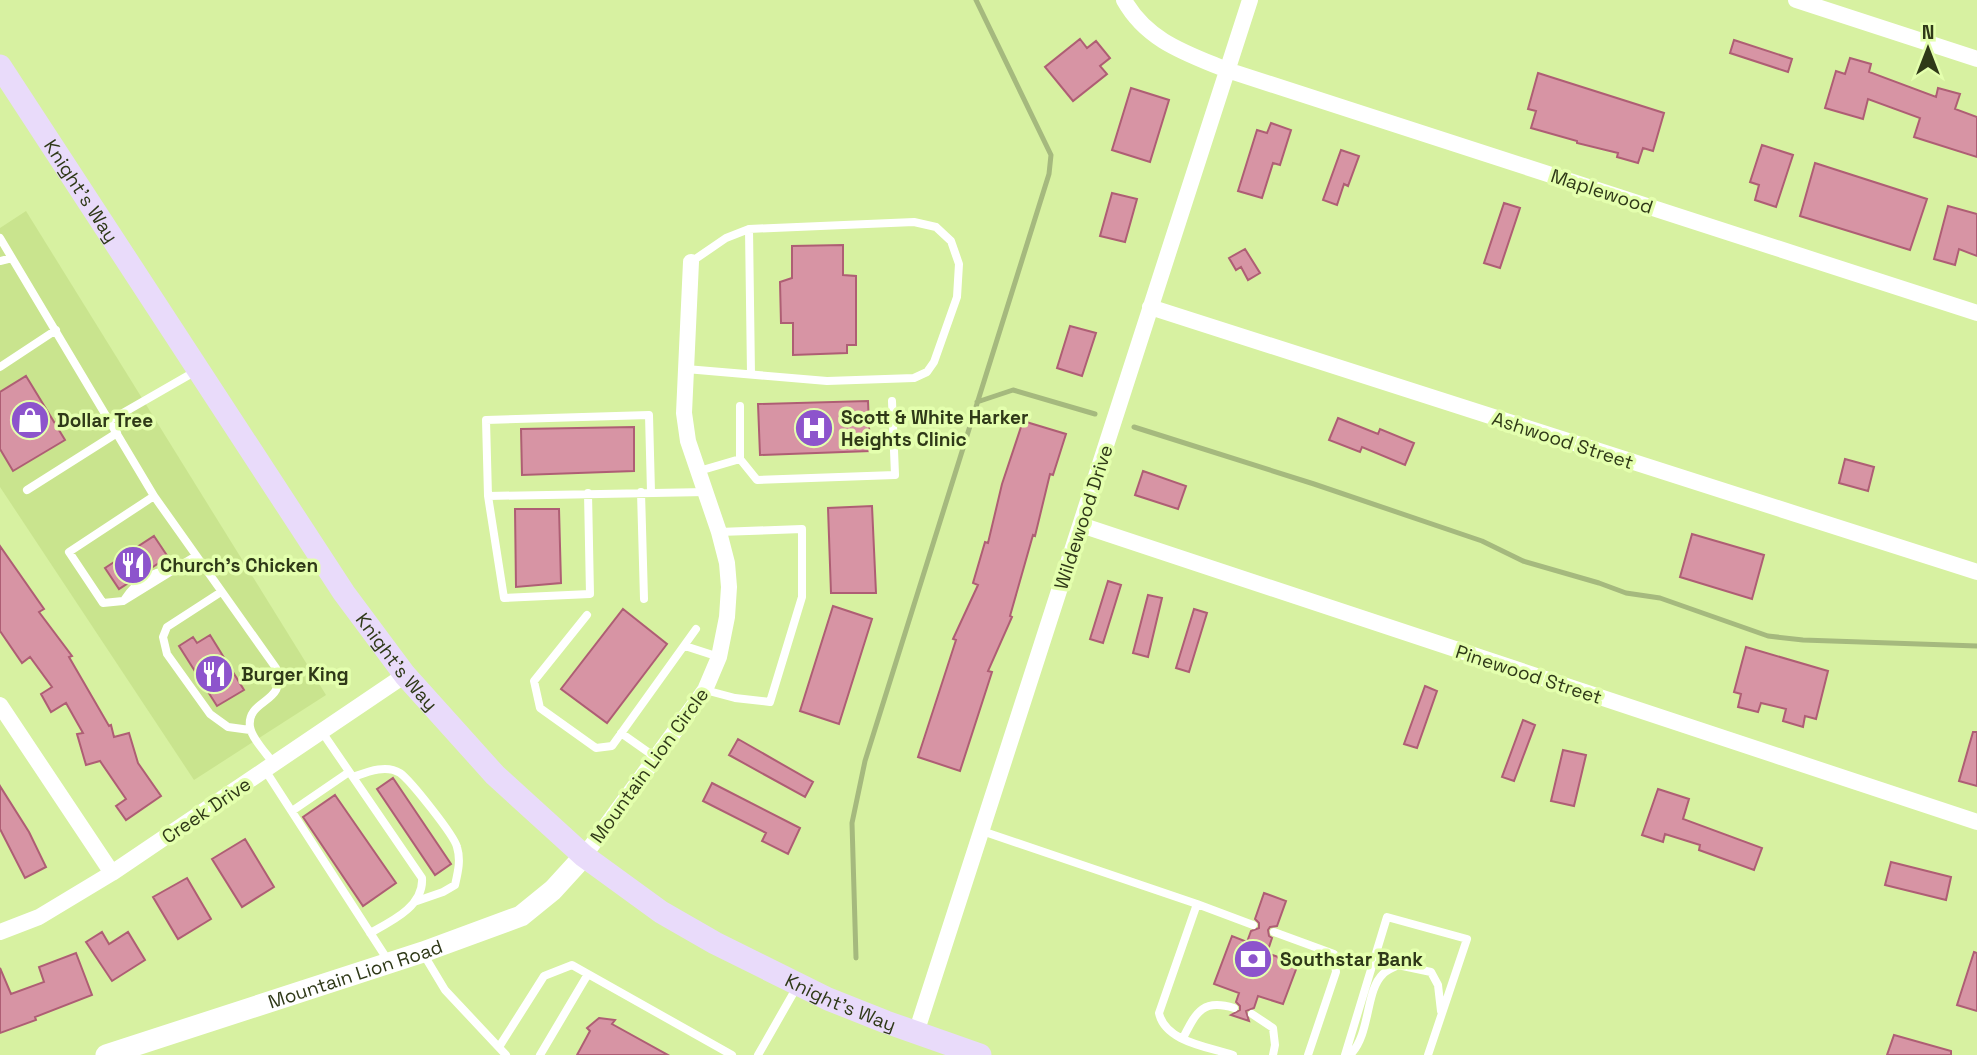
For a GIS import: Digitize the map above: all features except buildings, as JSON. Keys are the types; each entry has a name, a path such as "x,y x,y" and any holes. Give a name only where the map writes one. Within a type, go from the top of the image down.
{"main road":[{"name":"Knight's Way","path":"0,66 344,593 405,675 495,775 584,856 661,912 715,943 828,999 981,1055"}],"street":[{"name":"Maplewood","path":"1124,0 1132,14 1162,42 1227,69 1977,313"},
{"name":"Wildewood Drive","path":"916,1033 1250,0"},
{"path":"1796,0 1977,59"},
{"name":"Mountain Lion Circle","path":"584,856 705,690 719,657 727,617 727,563 719,531 688,441 684,413 691,262"},
{"name":"Ashwood Street","path":"1150,307 1977,572"},
{"name":"Pinewood Street","path":"1081,525 1977,822"},
{"name":"Creek Drive","path":"0,932 38,917 112,873 405,675"},
{"path":"0,705 112,873"},
{"name":"Mountain Lion Road","path":"106,1055 423,952 521,916 553,890 584,856"}],"lane":[{"path":"686,369 854,382 914,378 927,372 934,362 957,297 959,264 951,241 936,227 914,222 749,229 726,238 691,262"},
{"path":"749,229 751,374"},
{"path":"0,239 154,496 276,668 280,680 277,690 253,712 250,730 292,811 390,963"},
{"path":"0,261 12,258"},
{"path":"0,367 56,330"},
{"path":"110,421 199,370"},
{"path":"740,406 740,459 757,480 895,475 892,401"},
{"path":"588,493 590,594 503,598 488,496 486,420 649,415 651,492"},
{"path":"27,490 117,433"},
{"path":"698,471 740,459"},
{"path":"641,492 643,598"},
{"path":"488,496 706,492"},
{"path":"154,496 69,552 103,603 123,601 196,556"},
{"path":"705,690 735,698 770,702 802,597 802,529 719,531"},
{"path":"221,592 167,627 163,637 167,654 210,714 228,727 250,730"},
{"path":"587,615 534,681 540,708 596,748 612,746 696,629"},
{"path":"684,646 719,657"},
{"path":"322,732 422,878 422,889 417,901"},
{"path":"621,733 655,757"},
{"path":"292,811 351,774 379,769 400,773 449,830 457,846 459,866 455,885 417,901 389,923 370,933"},
{"path":"982,831 1253,925"},
{"path":"1197,904 1159,1013 1161,1023 1173,1035 1233,1055"},
{"path":"1348,1055 1387,917 1467,939 1429,1055"},
{"path":"1274,932 1334,954 1336,972 1308,1055"},
{"path":"423,952 445,990 506,1055"},
{"path":"499,1047 544,976 572,965 732,1055"},
{"path":"1348,1055 1359,1045 1381,975 1398,965 1431,972 1438,985 1441,1014"},
{"path":"540,1055 588,974"},
{"path":"758,1055 799,984"},
{"path":"1183,1038 1197,1012 1213,1005 1234,1007"},
{"path":"1252,1014 1273,1028 1273,1055"}],"shaded area":[{"path":"26,211 326,695 194,780 0,487 0,228"}],"waterway":[{"path":"856,958 852,823 865,761 1049,174 1051,155 976,0"},
{"path":"977,402 1013,390 1095,414"},
{"path":"1134,427 1482,541 1523,561 1626,593 1660,598 1768,636 1803,640 1977,646"}],"place":[{"name":"Dollar Tree","path":"30,420"},
{"name":"Scott & White Harker Heights Clinic","path":"814,428"},
{"name":"Church's Chicken","path":"133,565"},
{"name":"Burger King","path":"214,674"},
{"name":"Southstar Bank","path":"1253,959"}]}
